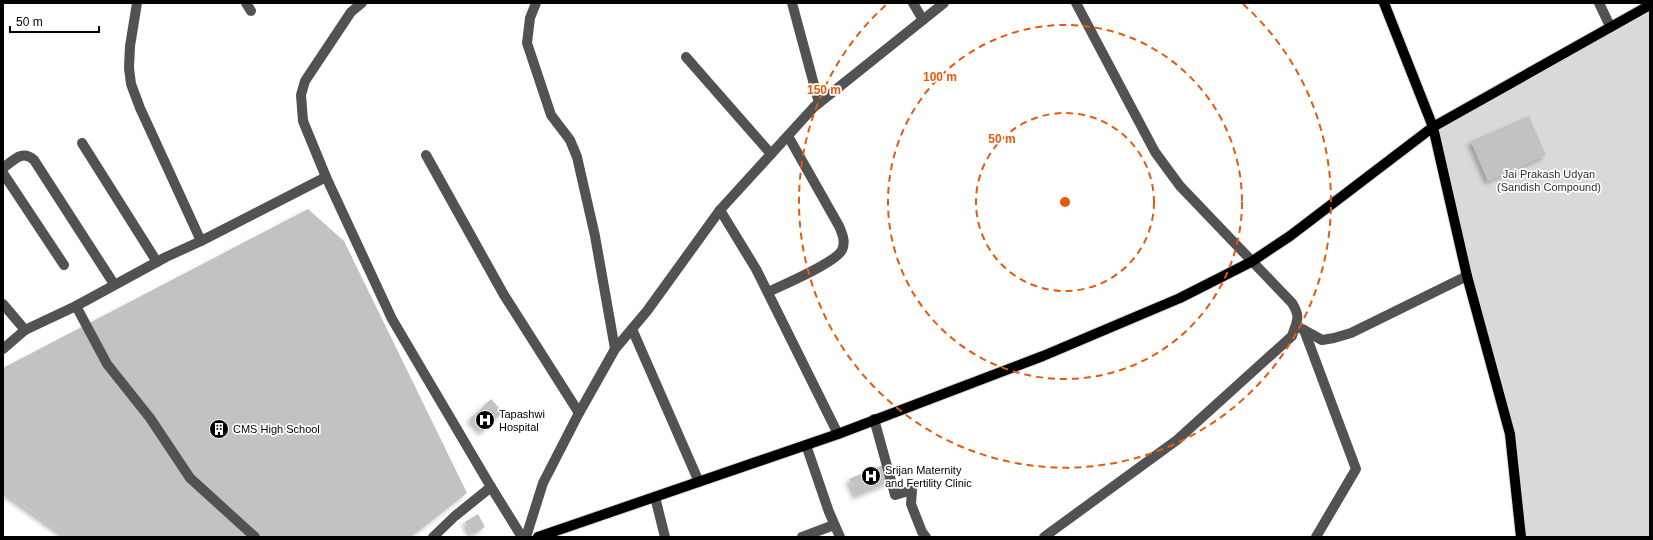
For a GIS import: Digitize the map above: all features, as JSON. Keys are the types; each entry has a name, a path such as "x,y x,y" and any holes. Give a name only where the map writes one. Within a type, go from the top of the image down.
{"main road":[{"path":"1384,3 1433,127 1467,276 1510,434 1521,537"},
{"path":"538,537 838,434 874,419 1043,356 1180,298 1251,262 1290,236 1433,127 1650,4"}],"street":[{"path":"137,3 130,46 129,68 131,84 140,108 201,241"},
{"path":"362,3 349,7 305,81 301,94 303,121 326,177 392,319 491,488 522,537"},
{"path":"536,3 530,18 527,43 551,115 570,140 577,157 595,236 615,349"},
{"path":"792,3 819,103"},
{"path":"913,3 923,20"},
{"path":"526,537 543,483 579,413 615,349 647,311 720,210 819,103 944,3"},
{"path":"1076,3 1155,152 1180,186 1251,262 1292,303 1297,312 1300,328 1356,469 1316,537"},
{"path":"1599,3 1610,26"},
{"path":"686,57 771,154"},
{"path":"768,292 833,259 842,250 844,239 839,226 788,136"},
{"path":"82,143 157,262"},
{"path":"3,168 18,157 24,155 29,156 34,160 114,284"},
{"path":"426,155 504,295 579,413"},
{"path":"3,173 64,265"},
{"path":"3,350 25,330 76,306 114,284 326,177"},
{"path":"720,210 756,269 838,434"},
{"path":"1300,328 1322,340 1351,333 1467,276"},
{"path":"3,304 25,330"},
{"path":"76,306 107,364 150,418 190,478 255,537"},
{"path":"1044,537 1177,440 1300,328"},
{"path":"632,329 700,482"},
{"path":"874,419 895,495 912,490 911,504 922,532 926,537"},
{"path":"806,445 834,525 840,537"},
{"path":"433,537 455,516 491,488"},
{"path":"655,497 665,537"},
{"path":"802,537 834,525"}],"green space":[{"name":"Jai Prakash Udyan (Sandish Compound)","path":"1650,8 1650,537 1521,537 1510,434 1433,127"}],"building":[{"path":"1529,116 1546,155 1488,181 1471,141"},
{"name":"CMS High School","path":"308,209 344,241 467,493 411,537 68,537 3,491 3,368"},
{"path":"491,399 503,412 482,432 470,419"},
{"path":"883,465 890,482 856,496 849,479"},
{"path":"478,514 485,527 472,535 465,522"}],"place":[{"name":"Tapashwi Hospital","path":"485,420"},
{"name":"CMS High School","path":"219,429"},
{"name":"Srijan Maternity and Fertility Clinic","path":"871,476"}]}
